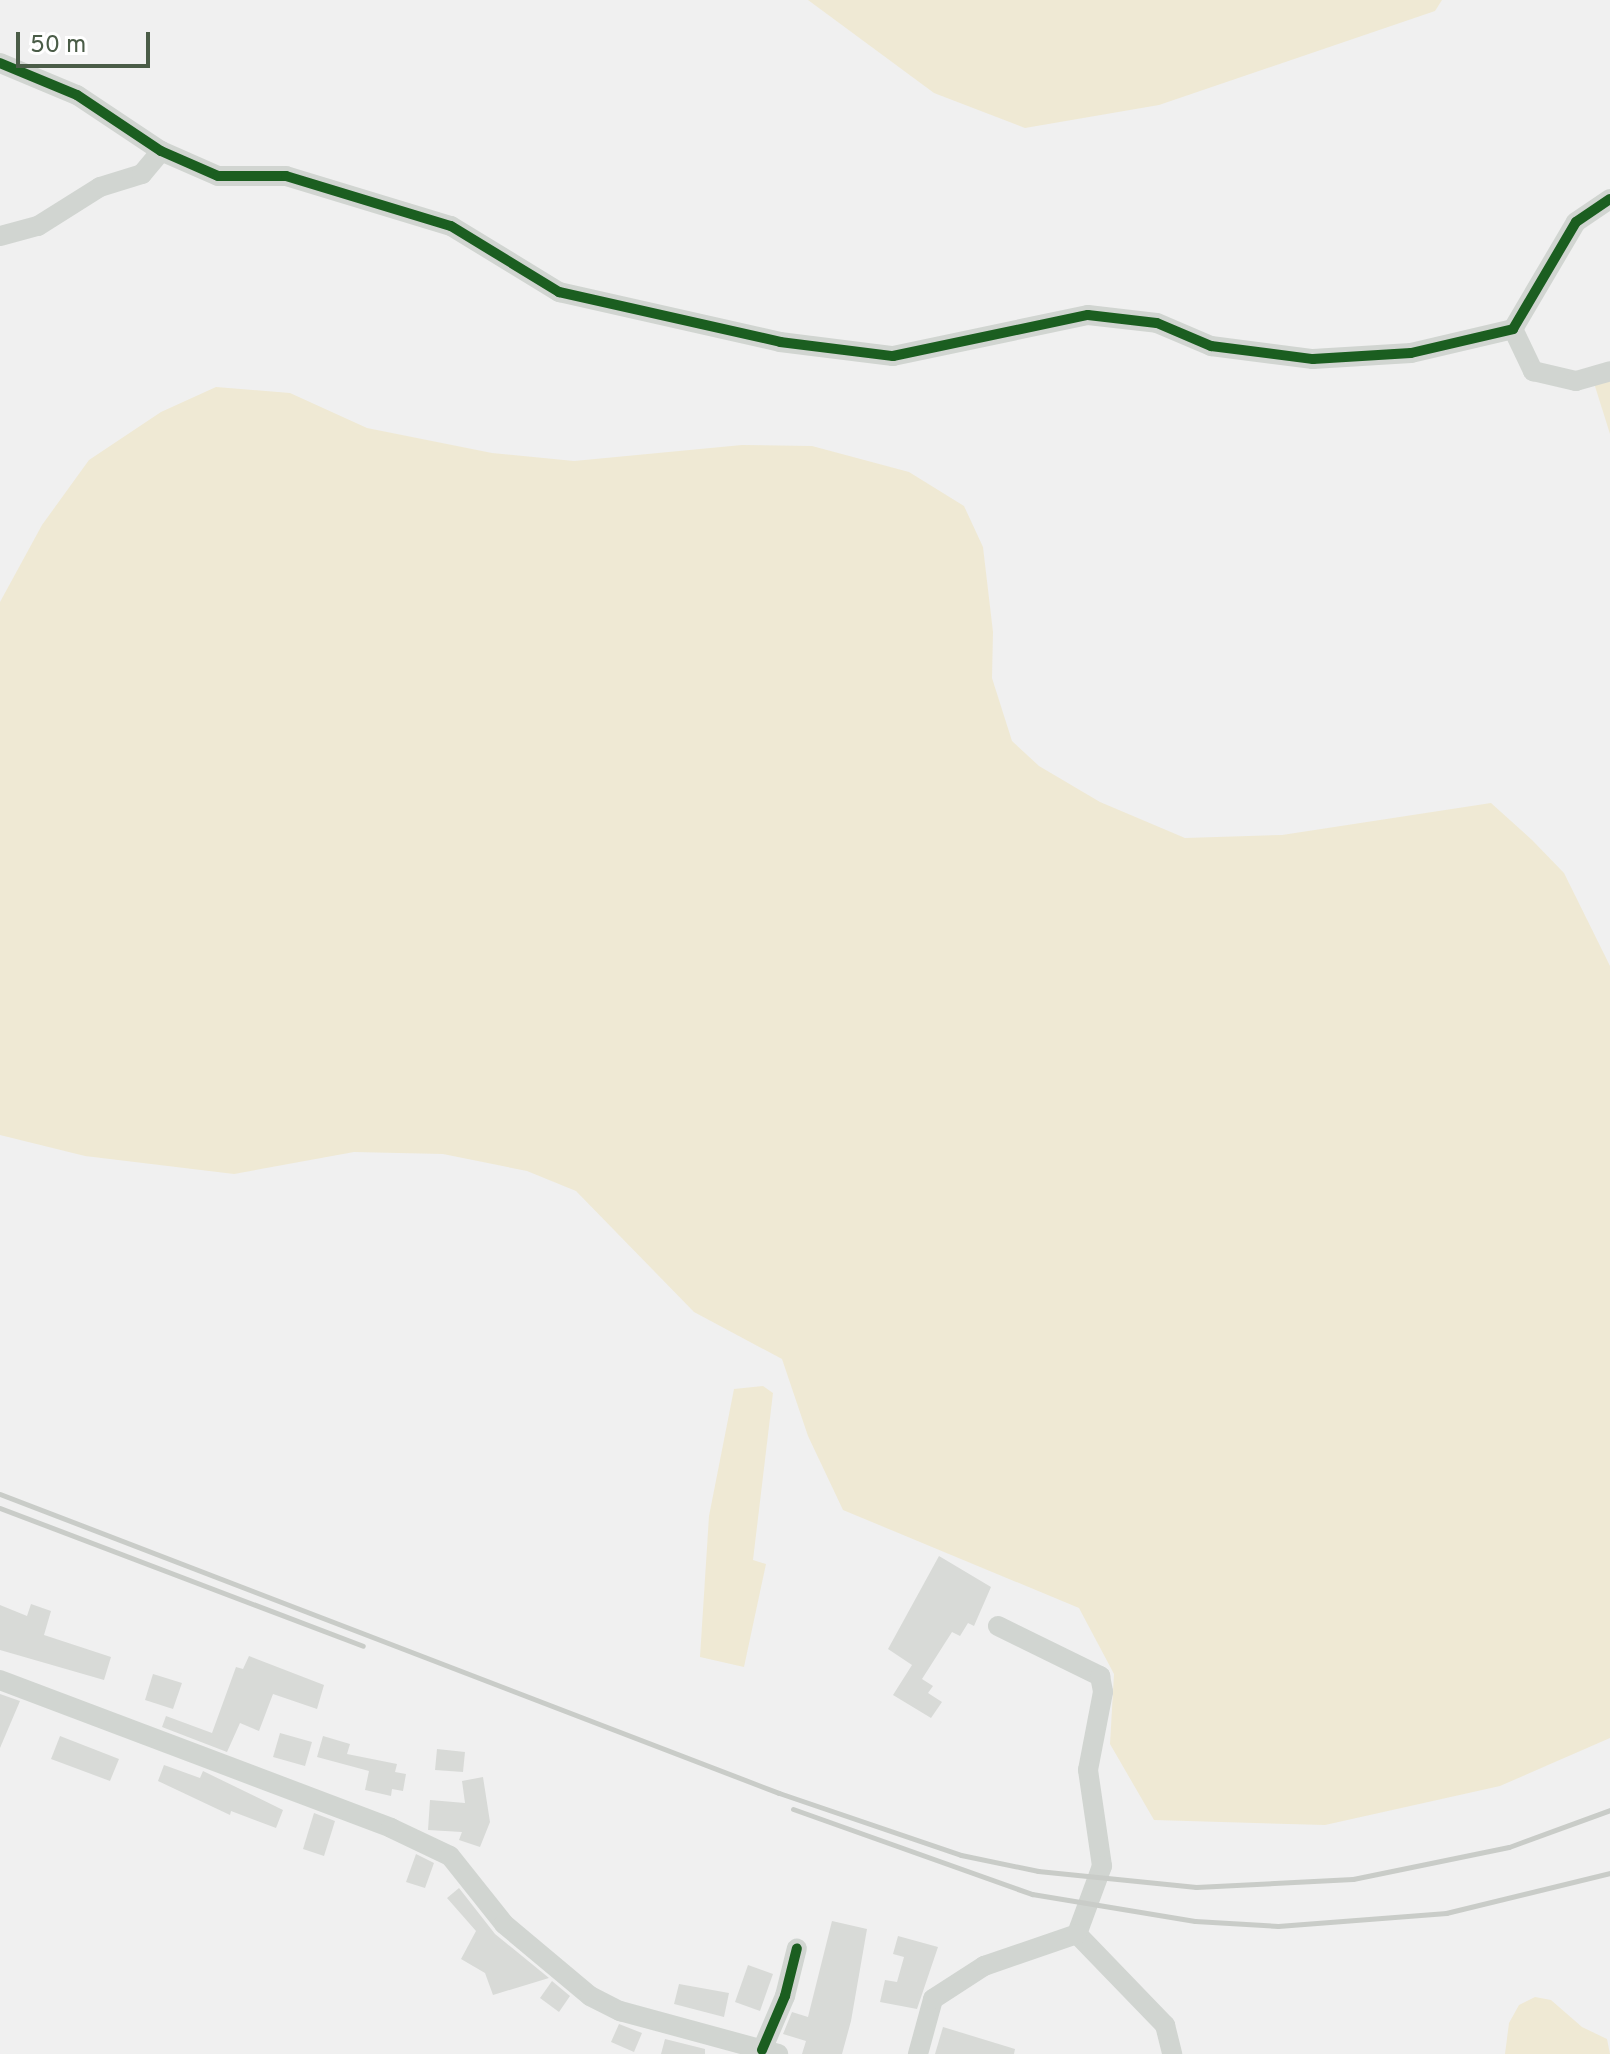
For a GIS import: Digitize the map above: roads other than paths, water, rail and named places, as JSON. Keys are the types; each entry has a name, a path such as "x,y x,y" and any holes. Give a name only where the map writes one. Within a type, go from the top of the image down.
{"street":[{"path":"0,63 77,95 161,151 218,176 286,176 451,226 559,292 780,342 893,356 1088,315 1157,323 1211,346 1313,359 1411,353 1513,329 1576,222 1610,199"},
{"path":"0,236 38,226 100,187 142,174 161,151"},
{"path":"1513,329 1533,371 1576,381 1610,371"},
{"path":"998,1626 1100,1676 1103,1692 1088,1770 1102,1866 1077,1934"},
{"path":"0,1680 391,1828 450,1856 504,1924 590,1996 620,2011 770,2052 797,1948"},
{"path":"918,2054 933,1999 984,1966 1077,1934"},
{"path":"1077,1934 1165,2025 1172,2054"}],"railway":[{"path":"0,1494 779,1793 961,1855 1038,1871 1196,1887 1353,1879 1509,1847 1610,1810"},
{"path":"0,1508 363,1646"},
{"path":"793,1809 1032,1894 1195,1921 1278,1926 1446,1913 1610,1873"}]}
